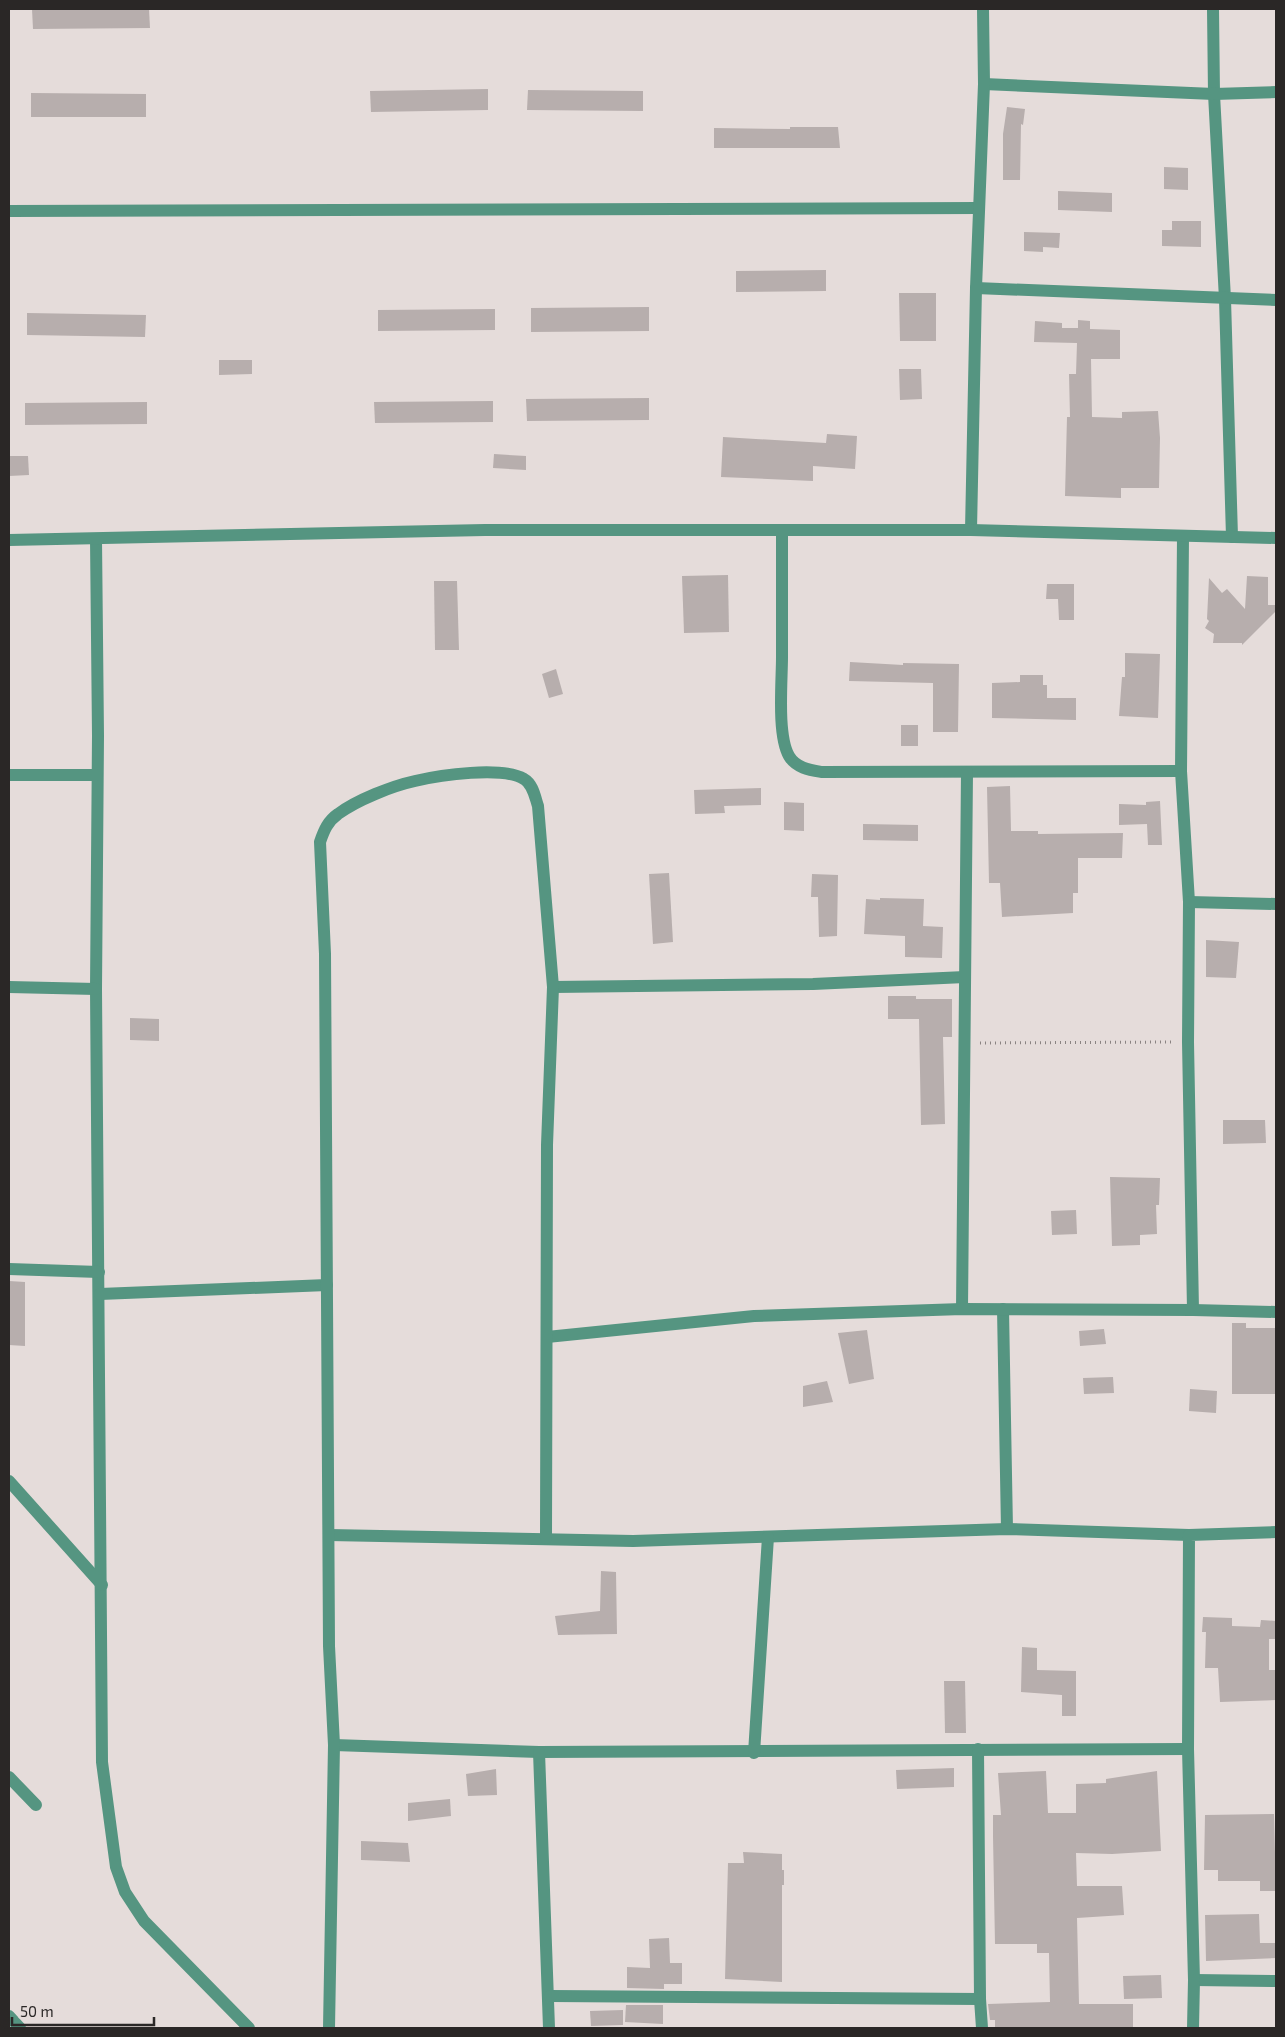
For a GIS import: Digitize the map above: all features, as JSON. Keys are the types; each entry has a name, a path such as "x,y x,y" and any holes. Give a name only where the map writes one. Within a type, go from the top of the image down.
{"street":[{"path":"971,530 976,288 984,84 983,9"},
{"path":"1213,9 1214,94 1225,299 1232,537"},
{"path":"984,84 1214,94 1276,92"},
{"path":"9,211 979,208"},
{"path":"976,288 1276,300"},
{"path":"9,540 485,530 971,530 1276,538"},
{"path":"782,530 781,708 785,746 790,758 807,769 822,772 1181,771"},
{"path":"1183,537 1181,771 1189,902 1188,1042 1193,1310"},
{"path":"96,538 96,989 100,1294 102,1762 116,1867 125,1892 144,1921 249,2028"},
{"path":"962,1309 967,772"},
{"path":"329,2028 334,1744 329,1646 325,954 319,862 320,842 324,828 337,815 355,802 414,781 478,773 510,774 526,780 532,788 538,806 553,987 547,1145 546,1538"},
{"path":"9,775 97,775"},
{"path":"1189,902 1276,904"},
{"path":"553,987 813,984 965,977"},
{"path":"9,987 96,989"},
{"path":"9,1269 99,1272"},
{"path":"100,1294 327,1285"},
{"path":"547,1337 754,1316 962,1309 1276,1312"},
{"path":"1003,1309 1007,1530"},
{"path":"9,1481 102,1585"},
{"path":"329,1535 633,1541 1007,1530 1189,1535 1276,1532"},
{"path":"1189,1535 1188,1749 1194,1980 1193,2028"},
{"path":"754,1753 768,1537"},
{"path":"334,1744 539,1752 754,1753 978,1749 1188,1749"},
{"path":"978,1749 980,1999 982,2028"},
{"path":"539,1752 550,2028"},
{"path":"9,1777 36,1805"},
{"path":"1194,1980 1276,1981"},
{"path":"550,1996 980,1999"},
{"path":"9,2016 20,2028"}],"path":[{"path":"964,1043 1188,1042"}],"building":[{"path":"32,9 149,9 150,28 33,29"},
{"path":"488,89 488,110 371,112 370,91"},
{"path":"528,90 643,91 643,111 527,110"},
{"path":"31,93 146,94 146,117 31,117"},
{"path":"1007,107 1025,109 1023,125 1021,124 1020,180 1003,180 1003,134"},
{"path":"790,127 838,127 840,148 714,148 714,128 790,129"},
{"path":"1164,167 1188,168 1188,190 1164,189"},
{"path":"1058,191 1112,193 1112,212 1058,210"},
{"path":"1172,221 1201,221 1201,247 1162,246 1162,230 1172,230"},
{"path":"1024,232 1060,233 1059,248 1043,247 1043,252 1024,251"},
{"path":"826,270 826,291 736,292 736,271"},
{"path":"899,293 936,293 936,341 900,341"},
{"path":"649,307 649,331 531,332 531,308"},
{"path":"495,309 495,330 378,331 378,310"},
{"path":"27,313 146,315 145,337 27,335"},
{"path":"1078,320 1090,321 1090,329 1120,330 1120,359 1091,359 1092,417 1122,418 1122,412 1158,411 1160,438 1159,488 1121,488 1121,498 1065,496 1067,417 1070,417 1069,374 1076,374 1077,343 1034,342 1035,321 1062,323 1062,328 1078,328"},
{"path":"219,360 252,360 252,374 219,375"},
{"path":"899,369 921,369 922,399 900,400"},
{"path":"649,398 649,420 527,421 526,399"},
{"path":"493,401 493,422 375,423 374,402"},
{"path":"147,402 147,424 25,425 25,403"},
{"path":"827,434 857,436 855,469 813,466 813,481 721,477 723,437 826,443"},
{"path":"494,454 526,456 526,470 493,468"},
{"path":"9,456 28,456 29,475 9,476"},
{"path":"728,575 729,632 684,633 682,576"},
{"path":"1247,576 1268,577 1268,605 1276,605 1276,611 1242,645 1242,643 1213,643 1214,634 1205,628 1209,621 1207,619 1209,578 1222,593 1227,589 1245,609"},
{"path":"434,581 457,581 459,650 435,650"},
{"path":"1047,584 1074,584 1074,620 1059,620 1058,599 1046,599"},
{"path":"1125,653 1160,654 1158,718 1119,716 1122,677 1125,677"},
{"path":"850,662 903,665 903,663 959,664 958,732 933,732 933,683 849,681"},
{"path":"556,669 563,694 549,698 542,674"},
{"path":"1020,675 1043,675 1043,685 1047,685 1047,698 1076,698 1076,720 992,718 992,683 1020,682"},
{"path":"901,725 918,725 918,746 901,746"},
{"path":"1010,786 1011,831 1038,831 1038,834 1123,833 1122,858 1078,858 1078,893 1073,893 1073,913 1002,917 1000,883 989,883 987,787"},
{"path":"761,788 761,805 724,806 725,813 695,814 694,790"},
{"path":"1160,801 1162,845 1148,845 1147,824 1119,825 1119,804 1146,805 1146,802"},
{"path":"784,802 804,803 804,831 784,830"},
{"path":"863,824 918,825 918,841 863,840"},
{"path":"669,873 673,942 653,944 649,874"},
{"path":"812,874 838,875 837,936 819,937 818,897 811,897"},
{"path":"880,898 924,899 923,926 943,927 942,958 905,957 905,936 864,934 866,899 880,900"},
{"path":"1206,940 1239,942 1236,978 1206,977"},
{"path":"888,996 916,996 916,999 952,999 952,1037 943,1037 945,1124 921,1125 919,1019 888,1019"},
{"path":"130,1018 159,1019 159,1041 130,1040"},
{"path":"1223,1120 1265,1120 1266,1143 1223,1144"},
{"path":"1110,1177 1160,1178 1159,1205 1156,1205 1157,1234 1140,1235 1140,1245 1112,1246"},
{"path":"1076,1210 1077,1234 1052,1235 1051,1211"},
{"path":"9,1281 25,1282 25,1346 9,1345"},
{"path":"1232,1323 1246,1323 1246,1328 1276,1328 1276,1394 1232,1394"},
{"path":"1104,1329 1106,1344 1080,1346 1079,1331"},
{"path":"867,1330 874,1379 849,1384 838,1333"},
{"path":"1113,1377 1114,1393 1084,1394 1083,1378"},
{"path":"827,1381 833,1402 803,1407 803,1386"},
{"path":"1190,1389 1217,1391 1216,1413 1189,1411"},
{"path":"601,1571 616,1572 617,1634 558,1635 555,1616 600,1611"},
{"path":"1203,1617 1232,1618 1232,1626 1260,1627 1261,1620 1276,1621 1276,1639 1269,1639 1269,1670 1276,1670 1276,1700 1220,1702 1218,1668 1205,1668 1206,1632 1202,1632"},
{"path":"1022,1647 1037,1648 1037,1670 1076,1671 1076,1716 1062,1716 1062,1695 1021,1692"},
{"path":"944,1681 965,1681 966,1733 945,1733"},
{"path":"954,1768 954,1787 897,1789 896,1770"},
{"path":"496,1769 497,1795 468,1796 466,1774"},
{"path":"1046,1771 1048,1813 1076,1813 1076,1784 1106,1783 1106,1779 1157,1771 1161,1851 1112,1854 1076,1853 1077,1886 1122,1886 1124,1915 1077,1918 1079,2004 1133,2004 1133,2028 995,2028 995,2020 990,2020 988,2004 1050,2002 1049,1953 1037,1953 1037,1944 995,1944 993,1836 993,1815 1001,1815 998,1773"},
{"path":"450,1799 451,1816 408,1821 408,1803"},
{"path":"1274,1814 1276,1891 1260,1891 1260,1881 1218,1881 1218,1870 1204,1870 1205,1815"},
{"path":"361,1841 408,1843 410,1862 361,1860"},
{"path":"743,1852 782,1854 784,1885 782,1885 782,1982 725,1979 728,1863 744,1863"},
{"path":"1259,1914 1260,1943 1276,1943 1276,1958 1206,1961 1205,1915"},
{"path":"669,1938 670,1963 682,1963 682,1984 664,1984 664,1989 627,1988 627,1967 650,1968 649,1939"},
{"path":"1161,1975 1162,1998 1124,1999 1123,1976"},
{"path":"626,2005 663,2005 663,2024 625,2022"},
{"path":"623,2010 623,2025 591,2026 590,2011"}]}
